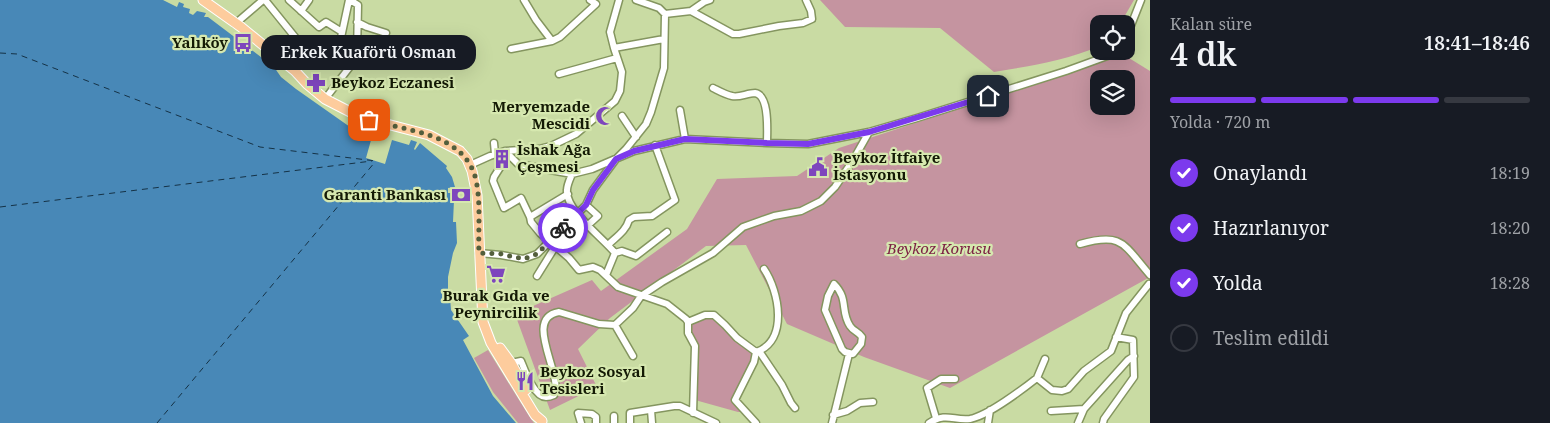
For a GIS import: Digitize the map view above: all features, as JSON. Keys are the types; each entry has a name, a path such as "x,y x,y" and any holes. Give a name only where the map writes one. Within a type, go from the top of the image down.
{"main road":[{"path":"203,0 241,27 325,99 360,117 423,133 447,143 460,151 470,165 476,180 478,194 482,316 491,343 535,415 543,422"},
{"path":"487,332 511,363 543,422"}],"street":[{"path":"235,24 264,0 316,63"},
{"path":"289,0 319,27 326,22 342,32"},
{"path":"301,11 309,0"},
{"path":"325,99 352,64 357,54 358,5 350,0 336,61"},
{"path":"524,0 536,20 552,40"},
{"path":"470,165 505,151 539,149 551,146 576,134 609,106 618,96 622,72 610,32 620,0"},
{"path":"479,253 501,254 524,259 537,254 586,205 593,190 646,124 664,68 665,14 659,8 636,0"},
{"path":"659,8 663,0"},
{"path":"665,14 691,11 710,0"},
{"path":"691,11 733,34 739,34 802,23 812,19 813,16 806,0"},
{"path":"1134,15 1140,0"},
{"path":"511,49 560,37 593,2"},
{"path":"357,22 386,33"},
{"path":"614,48 664,39"},
{"path":"558,74 617,58"},
{"path":"505,151 518,164 572,174 592,169 634,151 685,139 808,144 869,132 1096,60"},
{"path":"714,88 732,96 753,93 758,94 762,98 766,107 767,143"},
{"path":"680,110 685,139"},
{"path":"622,116 636,137"},
{"path":"511,363 521,361 534,389 541,396 554,395 557,386 545,341 544,323 546,317 559,312 599,324 615,325 633,308 641,296 713,253 743,227 774,216 800,211 821,202 835,187 869,132"},
{"path":"494,143 495,154"},
{"path":"608,244 621,233 629,220 634,217 652,216 675,200 655,145"},
{"path":"501,166 493,180 504,208 521,198 531,222 548,242 569,258 579,270 593,267 606,275 618,287 667,304 688,322 688,334 695,346 694,423"},
{"path":"572,174 566,191 570,202 588,226 615,252"},
{"path":"530,217 568,194"},
{"path":"586,205 598,216 588,226"},
{"path":"615,252 622,251 636,256 667,232"},
{"path":"1080,244 1100,238 1116,240 1124,245 1150,275"},
{"path":"537,276 555,247"},
{"path":"606,275 615,252"},
{"path":"756,423 735,400 758,352 769,344 778,326 779,317 774,285 764,269"},
{"path":"834,284 843,296 849,326 861,334 863,340 856,351 849,354 845,352 838,341 825,310 828,296 834,284"},
{"path":"1037,378 1052,390 1062,391 1068,389 1084,371 1111,351 1126,313 1150,285"},
{"path":"688,322 705,315 714,315 737,338 758,352 782,384 790,403 795,408"},
{"path":"615,325 633,356"},
{"path":"1103,423 1134,377 1133,340 1116,337"},
{"path":"832,423 849,354"},
{"path":"1078,423 1084,409 1128,360 1134,356"},
{"path":"929,423 936,418 947,416 970,419 990,410 1037,378 1045,359"},
{"path":"936,418 927,388 941,379 955,380"},
{"path":"833,415 846,411 860,403 873,402"},
{"path":"630,423 630,412 680,406 695,415 716,423"},
{"path":"1051,410 1084,409"},
{"path":"651,410 652,423"},
{"path":"988,423 990,410"},
{"path":"581,423 578,413 592,414 596,417 596,423"}],"green space":[{"path":"820,0 1134,0 1125,15 1090,15 1090,49 1061,59 994,72 940,28 845,27"},
{"name":"Beykoz Korusu","path":"1109,60 1132,60 1150,71 1150,277 950,388 864,357 787,324 746,245 706,246 610,318 578,349 597,387 550,410 515,314 592,280 601,291 687,229 717,179 797,176 839,148"},
{"path":"705,315 714,316 755,352 734,400 743,412 695,400 692,340 689,323"},
{"path":"488,350 534,423 518,423 493,392 474,358"}],"water":[{"path":"0,0 163,0 177,7 179,2 184,4 183,7 190,9 189,13 193,15 197,11 206,13 204,17 208,17 274,67 281,77 296,89 360,134 364,130 373,133 366,158 385,164 392,140 409,145 411,140 417,142 415,150 420,143 447,166 446,168 452,177 455,187 448,188 448,193 452,193 452,200 454,200 453,222 456,222 457,243 448,277 448,297 450,298 451,310 469,336 463,340 493,396 516,423 0,423"}],"ferry route":[{"path":"0,53 17,54 260,147 376,161"},
{"path":"0,207 372,161"},
{"path":"157,423 375,162"}],"way so far":[{"path":"369,120 429,135 460,151 476,180 479,253 501,254 524,259 537,254 563,228"}],"place":[{"name":"Yalıköy","path":"243,43"},
{"name":"Beykoz Eczanesi","path":"316,83"},
{"name":"Meryemzade Mescidi","path":"605,116"},
{"name":"Erkek Kuaförü Osman","path":"369,120"},
{"name":"İshak Ağa Çeşmesi","path":"502,159"},
{"name":"Beykoz İtfaiye İstasyonu","path":"818,167"},
{"name":"Garanti Bankası","path":"461,195"},
{"name":"Burak Gıda ve Peynircilik","path":"496,274"},
{"name":"Beykoz Sosyal Tesisleri","path":"525,381"}],"route":[{"path":"563,228 586,205 593,190 616,159 634,151 685,139 808,144 869,132 988,96"}]}
